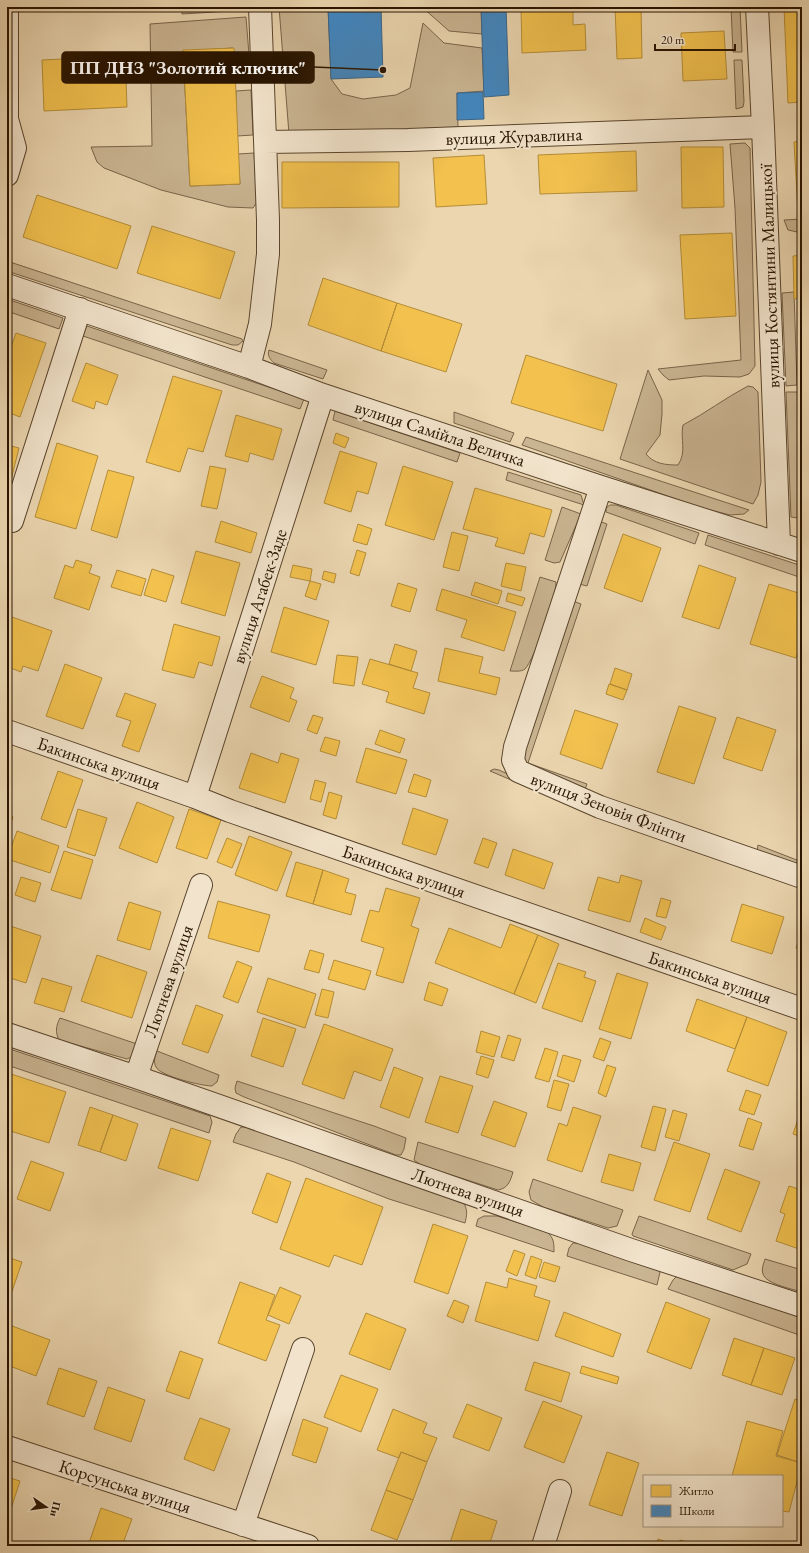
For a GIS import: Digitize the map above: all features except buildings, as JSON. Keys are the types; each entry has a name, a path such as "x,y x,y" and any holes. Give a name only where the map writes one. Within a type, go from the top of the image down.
{"street":[{"path":"7,7 7,118 15,148 7,175"},
{"path":"249,367 260,324 268,254 260,7"},
{"name":"вулиця Костянтини Малицької","path":"757,7 779,544"},
{"name":"вулиця Журавлина","path":"265,142 416,139 763,127"},
{"name":"вулиця Самійла Величка","path":"7,284 323,394 601,487 802,551"},
{"path":"12,521 80,309"},
{"name":"вулиця Агабек-Заде","path":"195,797 323,394"},
{"name":"вулиця Зеновія Флінти","path":"601,487 516,747 513,760 518,771 600,807 802,877"},
{"name":"Бакинська вулиця","path":"7,731 195,797 230,811 802,1008"},
{"name":"Лютнева вулиця","path":"136,1077 201,885"},
{"name":"Лютнева вулиця","path":"7,1034 136,1077 631,1250 802,1306"},
{"path":"243,1525 303,1350"},
{"name":"Корсунська вулиця","path":"7,1447 308,1546"},
{"path":"543,1546 560,1491"}],"shaded area":[{"path":"182,7 246,7 246,10 182,14"},
{"path":"279,7 328,7 331,79 342,94 363,99 396,95 410,88 423,23 444,43 482,48 484,91 457,93 458,127 289,134"},
{"path":"422,7 481,7 482,34 449,31"},
{"path":"731,7 740,7 742,52 733,52"},
{"path":"246,17 251,80 235,81 233,48 183,51 190,186 240,184 238,154 254,153 257,202 253,208 228,207 161,190 104,168 97,162 91,147 152,146 150,24"},
{"path":"734,60 742,60 744,102 743,107 736,109"},
{"path":"251,90 253,135 237,136 236,91"},
{"path":"745,143 750,148 755,366 749,374 740,377 704,376 669,380 658,369 741,360 735,208 730,144"},
{"path":"802,219 802,233 788,230 784,220"},
{"path":"7,261 242,339 243,341 238,345 232,345 7,271"},
{"path":"794,292 797,385 786,386 782,293"},
{"path":"7,299 63,318 59,329 7,311"},
{"path":"84,325 304,399 300,409 80,335"},
{"path":"269,350 327,370 323,379 274,363 270,359 268,352"},
{"path":"648,370 662,400 662,414 660,435 646,454 656,462 665,464 678,465 681,460 683,450 683,425 748,386 753,387 758,392 761,482 758,495 753,504 620,459"},
{"path":"786,392 798,392 800,514 798,518 791,517"},
{"path":"335,411 460,453 457,462 333,420"},
{"path":"454,412 514,433 510,442 454,423"},
{"path":"526,437 749,510 744,514 730,515 699,507 522,445"},
{"path":"508,472 581,495 584,505 506,480"},
{"path":"610,505 616,505 699,533 695,544 606,512 606,508"},
{"path":"562,507 581,514 560,562 554,563 545,560"},
{"path":"599,521 607,524 587,586 579,584"},
{"path":"708,535 802,566 802,578 705,545"},
{"path":"540,577 556,582 549,613 534,653 525,669 510,671"},
{"path":"573,601 581,604 528,763 587,784 584,792 529,772 521,760"},
{"path":"494,769 607,817 608,821 490,771"},
{"path":"758,845 802,862 802,869 757,851"},
{"path":"60,1018 137,1044 133,1056 127,1059 59,1040 56,1029"},
{"path":"7,1048 210,1116 212,1122 209,1133 7,1065"},
{"path":"157,1051 219,1075 217,1082 212,1086 207,1086 165,1074 155,1065"},
{"path":"237,1081 406,1138 404,1149 401,1155 396,1155 244,1097 236,1093 235,1088"},
{"path":"241,1127 246,1127 463,1202 467,1212 465,1223 389,1199 294,1162 233,1142"},
{"path":"418,1142 513,1172 511,1179 506,1186 498,1190 421,1165 414,1160"},
{"path":"533,1179 623,1210 617,1226 608,1228 543,1207 531,1200 529,1192"},
{"path":"484,1216 497,1216 547,1232 553,1241 554,1252 476,1226 478,1219"},
{"path":"639,1216 751,1254 747,1264 733,1270 633,1236 632,1234"},
{"path":"573,1243 582,1243 657,1269 660,1272 657,1285 567,1256 569,1248"},
{"path":"765,1259 802,1270 802,1292 780,1286 765,1278 762,1270"},
{"path":"678,1275 802,1315 802,1336 668,1289"}],"place":[{"name":"ПП ДНЗ \"Золотий ключик\"","path":"383,70"}]}
